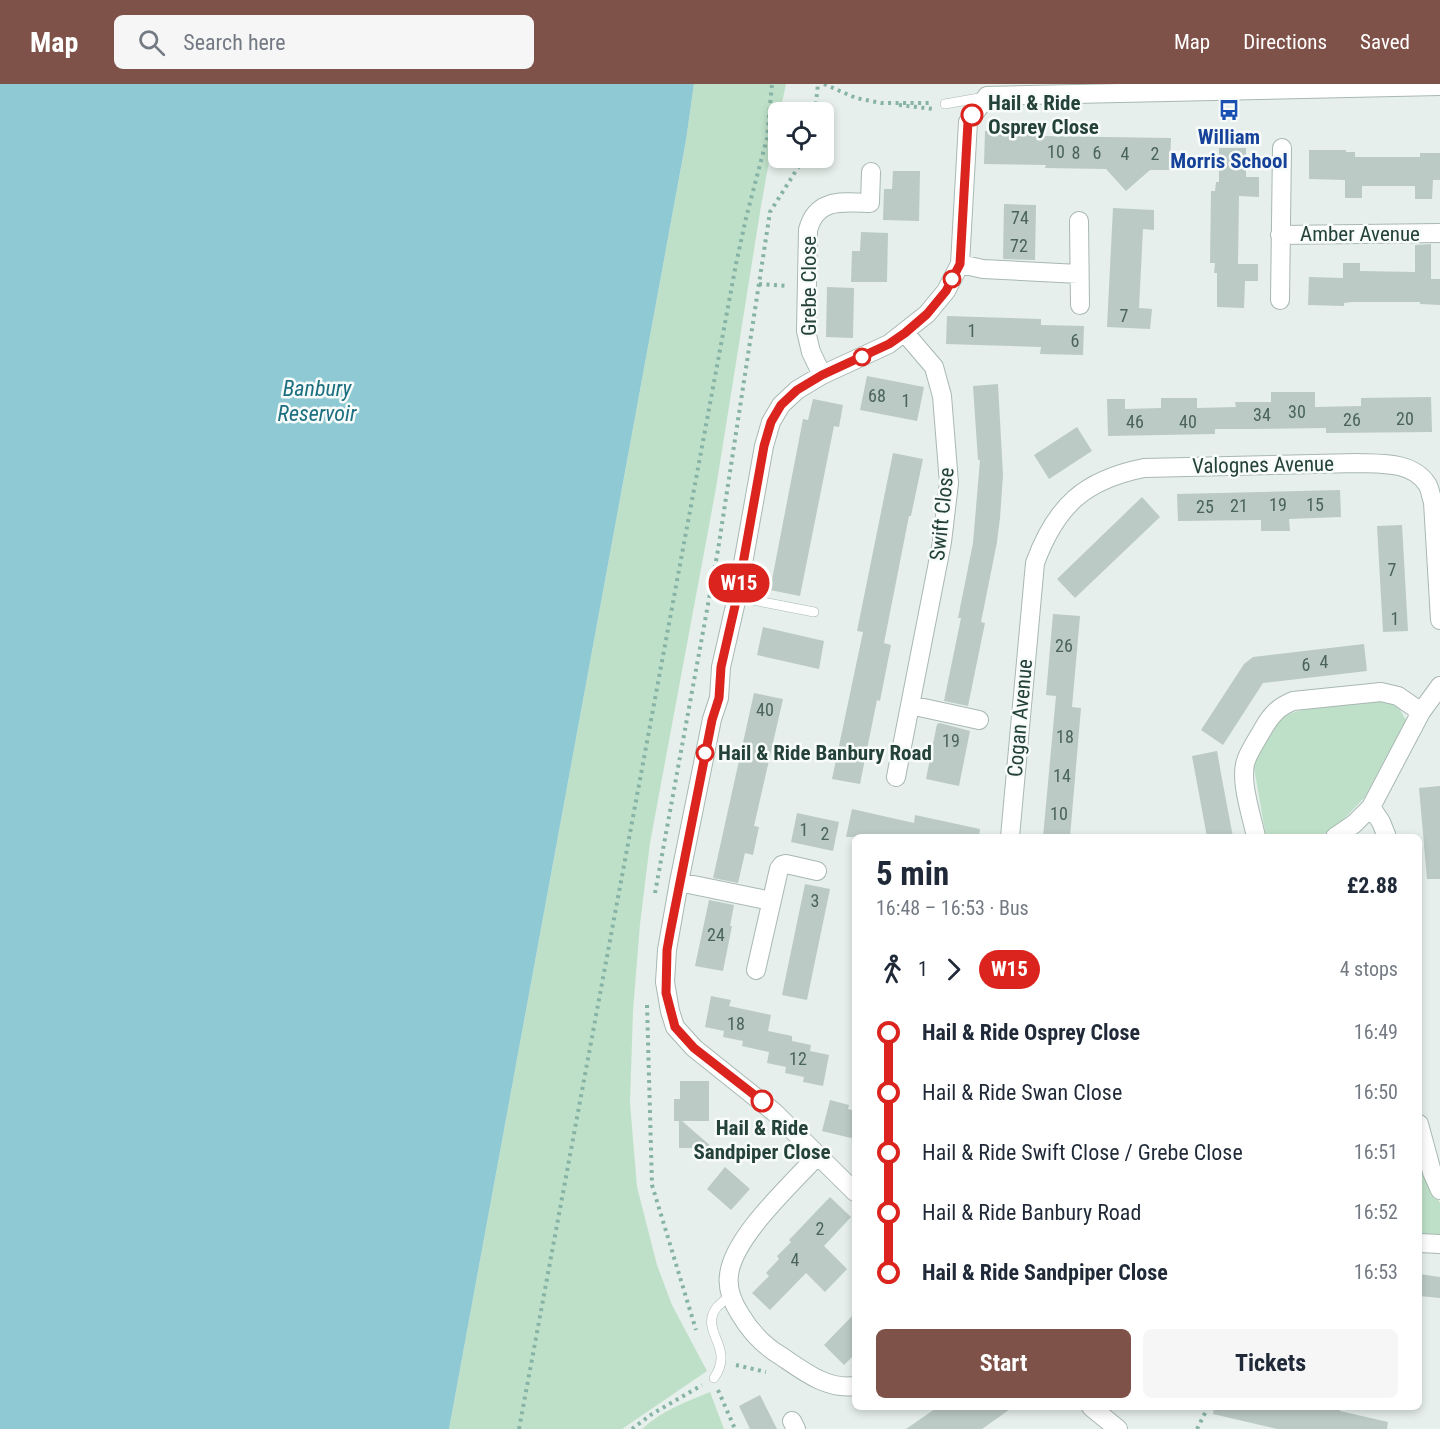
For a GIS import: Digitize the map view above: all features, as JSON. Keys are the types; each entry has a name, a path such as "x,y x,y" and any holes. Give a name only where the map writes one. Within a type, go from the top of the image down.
{"street":[{"path":"852,1189 774,1112 694,1048 675,1027 665,982 667,950 679,882 712,720 719,698 721,667 737,597 764,446 771,422 781,405 797,390 822,375 868,355 905,333 927,314 946,291 960,264 968,122 984,90 1440,86"},
{"name":"Amber Avenue","path":"1280,300 1282,148"},
{"name":"Grebe Close","path":"822,375 811,352 806,331 808,230 811,218 818,209 849,202 870,203 872,172"},
{"path":"1079,222 1080,305"},
{"name":"Amber Avenue","path":"1280,235 1440,233"},
{"path":"960,264 983,269 1079,274"},
{"name":"Swift Close","path":"896,777 942,542 949,483 942,396 934,367 905,333"},
{"name":"Valognes Avenue","path":"1031,598 1035,563 1045,537 1063,511 1083,491 1114,476 1144,468 1392,464 1413,472 1427,484 1432,502 1440,620"},
{"name":"Cogan Avenue","path":"1010,834 1031,598"},
{"path":"1339,834 1354,824 1371,807 1421,712 1440,686"},
{"path":"1255,834 1245,784 1246,759 1272,714 1282,705 1293,701 1381,692 1398,696 1421,712"},
{"path":"910,705 978,720"},
{"path":"1371,807 1386,834"},
{"path":"756,970 771,901 782,865 817,871"},
{"path":"679,882 771,901"},
{"path":"1422,1135 1432,1172 1440,1190"},
{"path":"817,1156 752,1228 732,1260 728,1277 734,1305 746,1324 768,1348 823,1382 842,1388 852,1386"},
{"path":"1422,1243 1440,1244"},
{"path":"1095,1410 1118,1429"}],"lane":[{"path":"941,107 984,90"},
{"path":"737,597 814,612"},
{"path":"714,1378 722,1362 721,1349 712,1321 717,1308 731,1294"}],"path":[{"path":"519,1429 736,264 766,138 772,84"},
{"path":"816,102 818,84"},
{"path":"824,84 856,98 881,103 941,107"},
{"path":"881,103 941,107"},
{"path":"653,901 718,550 770,212 798,168"},
{"path":"759,284 773,285"},
{"path":"647,994 652,1185 683,1295 697,1334"},
{"path":"722,1362 766,1372"},
{"path":"632,1429 652,1414 714,1378"},
{"path":"718,1389 735,1429"},
{"path":"1197,1429 1206,1410"}],"green space":[{"path":"694,84 786,84 782,102 768,102 768,167 716,488 650,843 633,1011 630,1103 637,1187 657,1265 672,1305 707,1371 622,1429 449,1429 686,140"},
{"path":"1386,700 1396,703 1406,720 1365,797 1344,819 1324,834 1265,834 1254,768 1265,742 1277,722 1288,714 1330,705"},
{"path":"1422,1164 1431,1189 1440,1203 1440,1237 1422,1236"},
{"path":"710,1392 724,1429 642,1429 666,1412"}],"water":[{"name":"Banbury Reservoir","path":"0,84 694,84 686,140 449,1429 0,1429"}],"building":[{"path":"985,131 1041,132 1041,136 1171,138 1170,170 1150,170 1126,191 1106,169 984,164"},
{"path":"1219,148 1246,148 1246,177 1259,177 1259,197 1239,196 1238,264 1258,264 1258,281 1245,281 1244,308 1217,307 1217,273 1214,273 1215,263 1210,263 1211,191 1215,191 1216,182 1219,182"},
{"path":"1309,150 1346,150 1346,152 1355,152 1355,157 1420,157 1420,153 1440,153 1440,180 1433,180 1432,199 1415,199 1415,186 1362,186 1362,198 1345,198 1345,180 1309,179"},
{"path":"893,171 920,171 919,221 883,220 884,189 892,189"},
{"path":"1004,204 1036,205 1035,260 1003,259"},
{"path":"1113,208 1154,210 1154,230 1143,229 1139,308 1152,309 1150,329 1107,327"},
{"path":"861,232 888,233 887,282 851,282 852,251 860,251"},
{"path":"1431,244 1431,279 1440,279 1440,305 1420,304 1420,302 1352,302 1344,303 1344,306 1308,305 1309,277 1343,278 1343,263 1360,263 1360,271 1415,272 1415,245"},
{"path":"827,287 854,288 853,338 826,337"},
{"path":"947,316 1041,319 1041,325 1084,326 1083,355 1040,354 1041,347 946,344"},
{"path":"867,376 924,387 917,421 860,410"},
{"path":"998,384 1003,475 1000,518 981,622 985,623 968,706 944,701 973,543 980,460 978,460 973,386"},
{"path":"1271,392 1315,392 1315,407 1361,406 1361,398 1431,397 1432,432 1326,433 1326,428 1215,429 1215,434 1108,436 1107,399 1125,399 1125,409 1161,408 1161,398 1197,398 1197,408 1236,407 1235,402 1271,402"},
{"path":"813,399 843,405 839,427 834,426 800,596 770,590 803,419 808,420"},
{"path":"1077,427 1092,451 1049,479 1034,455"},
{"path":"893,453 923,459 911,516 909,516 884,643 891,645 860,784 832,779 863,632 857,631"},
{"path":"1340,490 1341,517 1289,519 1290,531 1261,531 1261,520 1178,521 1177,494"},
{"path":"1142,497 1160,517 1075,598 1057,579"},
{"path":"1402,525 1408,631 1383,632 1377,526"},
{"path":"1053,614 1080,616 1072,707 1081,708 1070,834 1043,834 1056,696 1046,695"},
{"path":"763,627 824,641 819,669 757,655"},
{"path":"1364,644 1367,671 1263,683 1223,745 1201,730 1244,664 1253,657"},
{"path":"754,693 783,699 754,826 759,827 753,855 745,853 738,883 713,878"},
{"path":"937,724 970,731 959,786 926,779"},
{"path":"1217,751 1232,834 1206,834 1192,756"},
{"path":"1440,786 1440,879 1427,879 1419,788"},
{"path":"852,809 914,823 915,815 980,829 979,834 852,834 852,837 846,837"},
{"path":"797,813 839,822 833,851 791,842"},
{"path":"805,884 830,889 807,1000 782,995"},
{"path":"709,900 734,905 723,971 695,966"},
{"path":"711,996 731,1000 729,1006 771,1015 768,1031 792,1036 792,1041 811,1045 810,1051 829,1055 823,1086 803,1082 804,1077 785,1073 786,1067 767,1063 769,1052 742,1046 743,1041 723,1037 724,1031 705,1027"},
{"path":"680,1081 709,1081 709,1121 682,1121 713,1148 679,1148 679,1121 674,1121 674,1099 680,1099"},
{"path":"830,1100 849,1105 848,1109 852,1110 852,1138 822,1131"},
{"path":"725,1167 750,1189 731,1210 707,1189"},
{"path":"830,1197 851,1217 824,1246 847,1269 825,1292 806,1273 770,1310 752,1293 769,1276 766,1273 779,1259 777,1256 791,1242 789,1240"},
{"path":"1422,1274 1440,1277 1440,1298 1422,1296"},
{"path":"852,1316 852,1357 844,1365 824,1345"},
{"path":"760,1395 777,1429 750,1429 739,1406"},
{"path":"934,1410 1009,1410 982,1429 906,1429"},
{"path":"1214,1410 1340,1410 1388,1422 1387,1429 1277,1429 1213,1414"}],"bus line":[{"name":"W15","path":"762,1101 694,1048 675,1027 665,982 667,950 679,882 712,720 719,698 721,667 737,597 764,446 771,422 781,405 797,390 822,375 889,344 927,314 946,291 960,264 968,122 972,115"}],"place":[{"name":"William Morris School","path":"1229,110"},
{"name":"Hail & Ride Osprey Close","path":"972,115"},
{"name":"Hail & Ride Banbury Road","path":"705,753"},
{"name":"Hail & Ride Sandpiper Close","path":"762,1101"}]}
